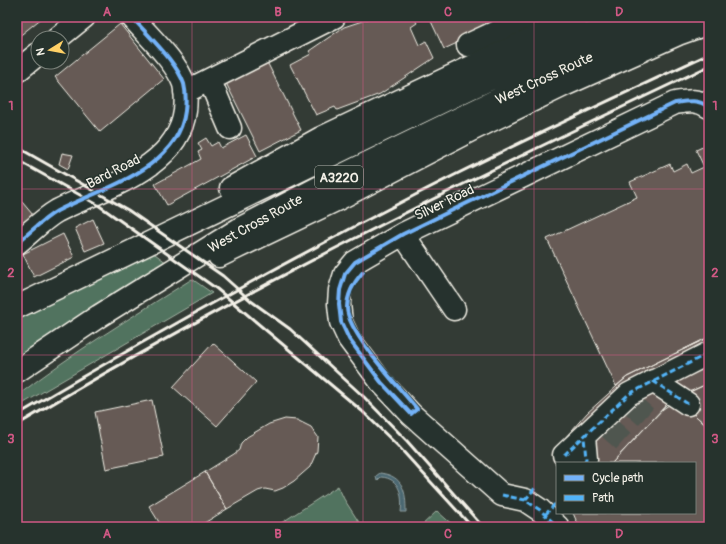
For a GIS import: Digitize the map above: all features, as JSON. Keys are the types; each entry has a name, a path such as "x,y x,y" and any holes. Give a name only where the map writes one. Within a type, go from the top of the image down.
{"main road":[{"path":"68,30 84,17"},
{"name":"Bard Road","path":"17,243 52,214 132,175 162,156 176,139 184,121 186,103 184,84 177,69 132,17"},
{"path":"185,92 210,81 334,17"},
{"path":"468,46 528,17"},
{"name":"A3220","path":"42,295 321,138 577,17"},
{"name":"West Cross Route","path":"17,307 470,88 557,48 631,17"},
{"name":"West Cross Route","path":"17,371 99,316 241,228 337,178 540,79 679,17"},
{"name":"A3220","path":"99,316 340,198 473,129 564,85 678,34 709,23"},
{"path":"17,71 30,60"},
{"path":"210,81 230,128"},
{"name":"Silver Road","path":"553,515 531,494 502,495 411,414 381,382 349,339 341,322 339,304 340,290 345,274 356,262 403,234 675,103 690,100 701,102 709,107"},
{"path":"403,234 454,310"},
{"path":"564,454 629,394 709,353"},
{"path":"653,381 688,404"},
{"path":"584,437 586,459 584,462"}],"green space":[{"path":"151,251 167,263 94,306 17,359 17,318"},
{"path":"192,279 212,293 17,407 17,396 38,380"},
{"path":"338,486 344,499 362,527 275,527"},
{"path":"437,511 455,527 420,527"}],"water":[{"path":"380,473 388,475 399,481 404,492 406,512 401,512 401,494 396,484 387,478 381,477 377,481 376,476"}],"building":[{"path":"17,17 43,17 17,38"},
{"path":"374,17 414,17 417,23 411,27 419,45 426,41 434,58 380,94 337,110 335,107 316,115 290,65 311,54 309,51 344,27"},
{"path":"429,17 514,17 444,49"},
{"path":"120,24 164,79 100,132 55,77 64,70 70,70 70,65"},
{"path":"267,62 301,130 260,151 226,83"},
{"path":"246,135 257,156 167,205 155,184 201,159 198,152 202,150 198,143 206,138 211,146 218,142 221,148"},
{"path":"709,144 709,337 627,377 616,386 547,239 637,197 630,182 670,164 673,171 687,164 691,173 704,167 696,150"},
{"path":"62,153 73,155 68,169 59,164"},
{"path":"17,201 20,204 22,202 33,215 17,228"},
{"path":"93,219 104,243 85,251 75,228"},
{"path":"63,234 74,257 34,277 23,254"},
{"path":"709,337 709,383 667,404 613,462 575,462 557,447 587,413 627,377"},
{"path":"213,343 256,382 217,426 173,387"},
{"path":"709,383 709,428 686,407 683,395"},
{"path":"152,400 164,457 106,469 95,412"},
{"path":"672,403 686,407 709,428 709,527 582,527 573,514 696,514 696,462 613,462 663,409"},
{"path":"285,419 297,420 311,427 318,437 317,451 310,467 294,481 283,488 275,491 265,489 258,491 227,509 205,472 239,450 241,443 247,437 269,424"},
{"path":"205,472 227,509 198,527 162,527 149,506"}],"tunnel":[{"path":"608,442 663,381 671,379"}],"railway":[{"path":"17,415 166,329 368,219 527,139 709,54"},
{"path":"17,425 101,375 272,281 358,236 709,66"},
{"path":"17,147 128,210 223,276 251,301 290,329 364,397 407,441 483,527"},
{"path":"17,160 98,205 217,289 362,411 398,446 472,527"}],"marked path":[{"path":"564,455 629,394 709,353"},
{"path":"653,381 688,404"},
{"path":"584,437 586,459 584,462"},
{"path":"525,500 536,487"},
{"path":"502,495 525,500 540,510 558,527"},
{"path":"545,515 556,503"}],"cycle path":[{"path":"17,243 57,211 115,185 153,162 168,148 179,131 185,111 186,97 184,84 175,66 132,17"},
{"path":"363,272 354,284 348,297 347,308 350,319 365,346 417,409 411,414 381,382 349,339 341,322 339,304 340,290 345,274 355,262 403,234 675,103 688,101 705,104 709,107"}]}
